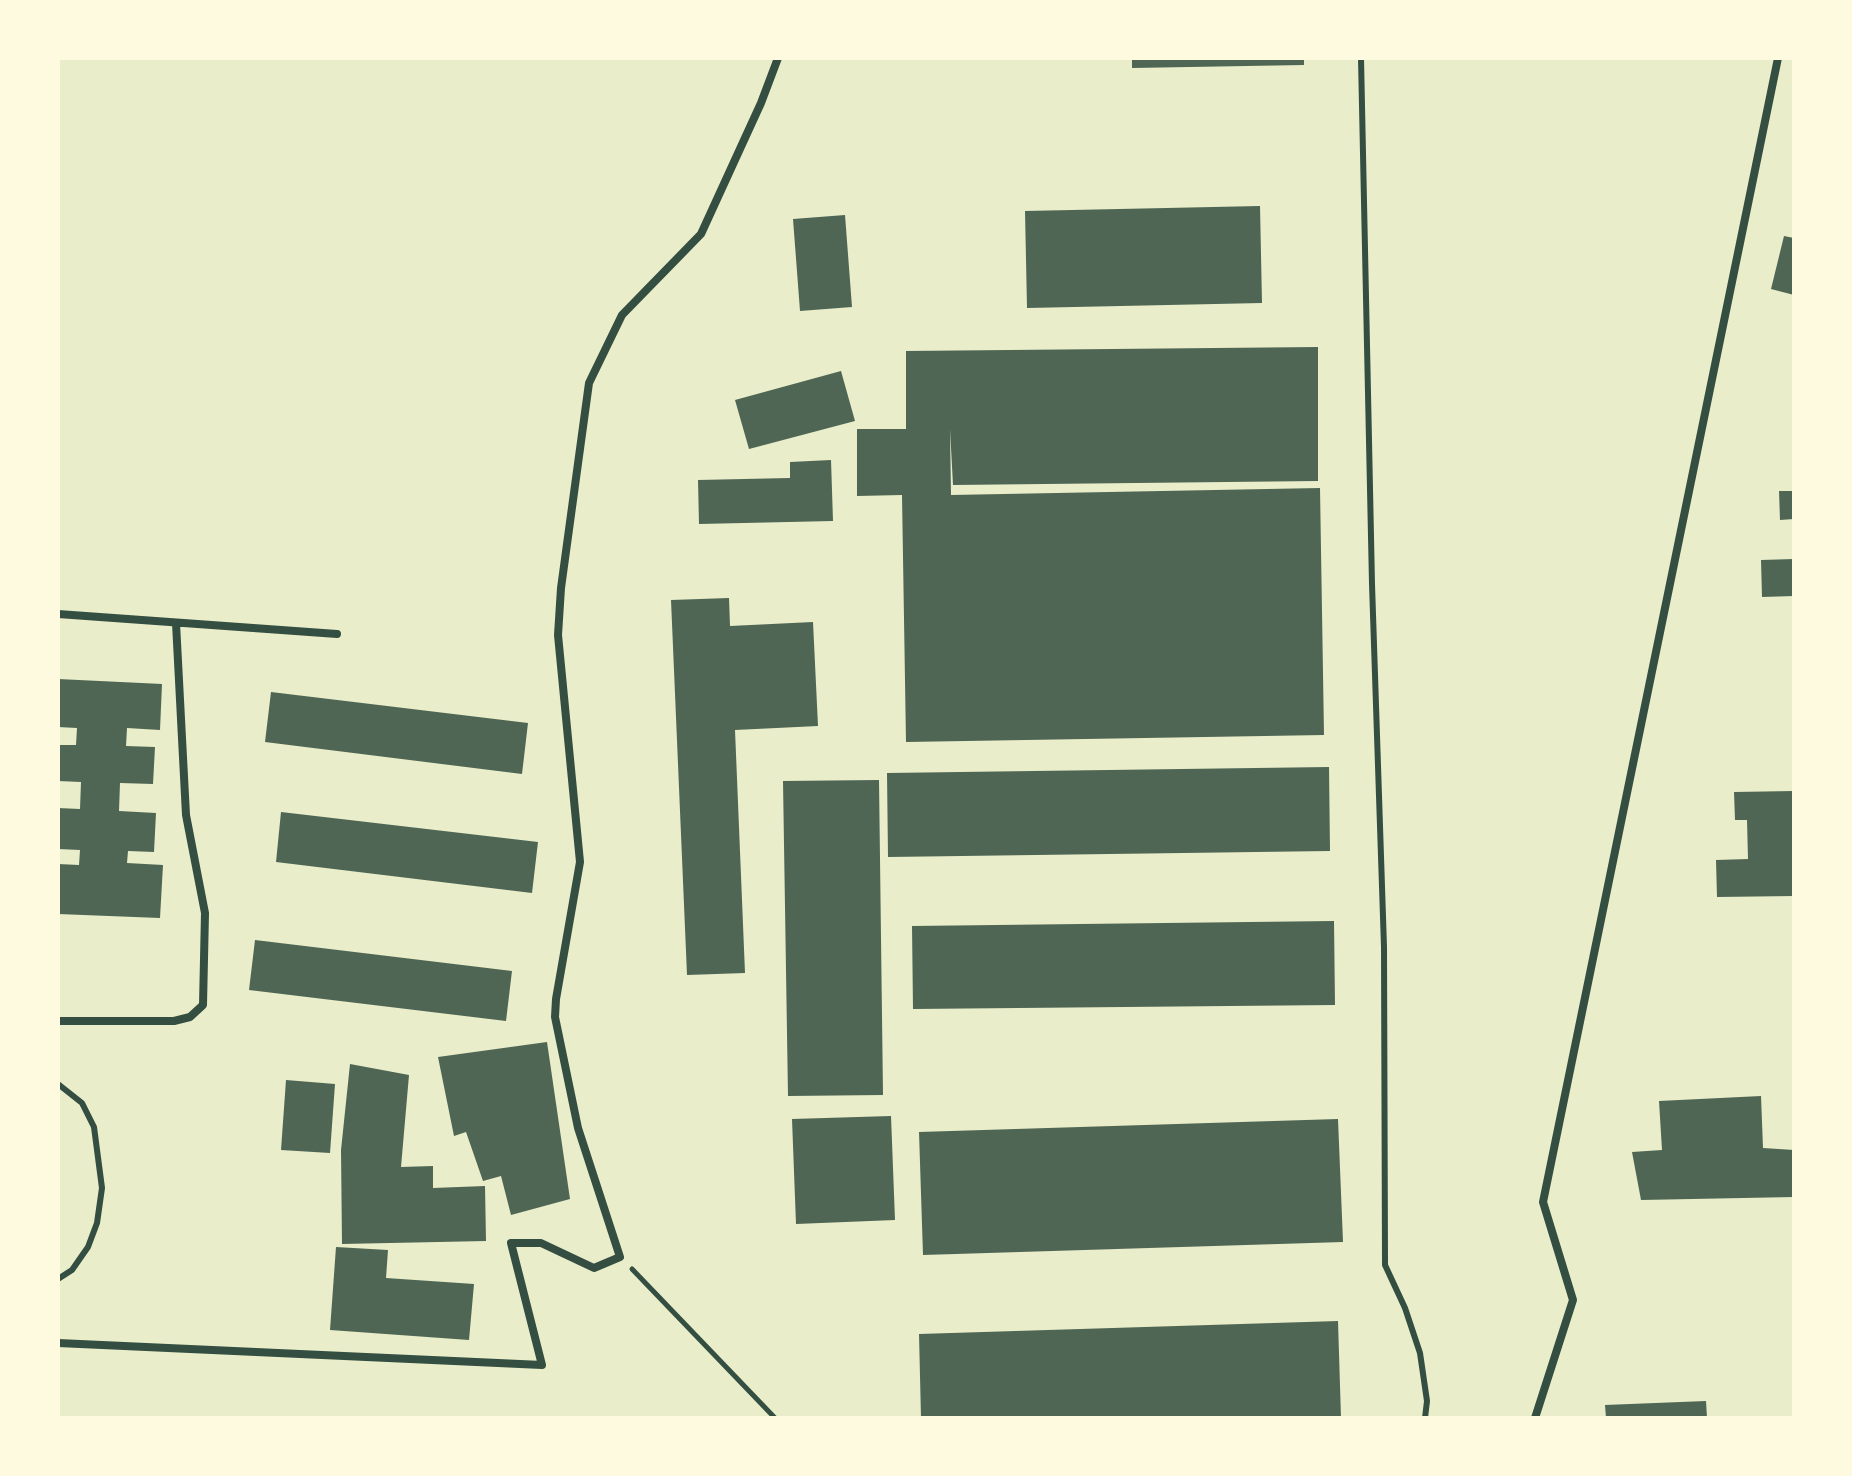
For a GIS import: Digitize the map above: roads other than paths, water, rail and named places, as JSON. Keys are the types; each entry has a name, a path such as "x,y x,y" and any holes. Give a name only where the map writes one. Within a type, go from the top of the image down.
{"street":[{"path":"58,1343 542,1365 511,1243 541,1243 594,1268 620,1257 578,1128 555,1017 580,862 558,635 561,588 589,383 622,315 701,234 761,103 778,58"},
{"path":"1535,1418 1573,1300 1543,1202 1778,58"},
{"path":"58,614 337,634"},
{"path":"58,1021 174,1021 190,1017 203,1005 205,913 186,815 176,623"}],"lane":[{"path":"1361,58 1372,584 1384,947 1385,1265 1405,1308 1420,1353 1427,1401 1425,1418"},
{"path":"58,1084 82,1103 94,1127 102,1188 97,1223 88,1247 72,1270 58,1279"}]}
